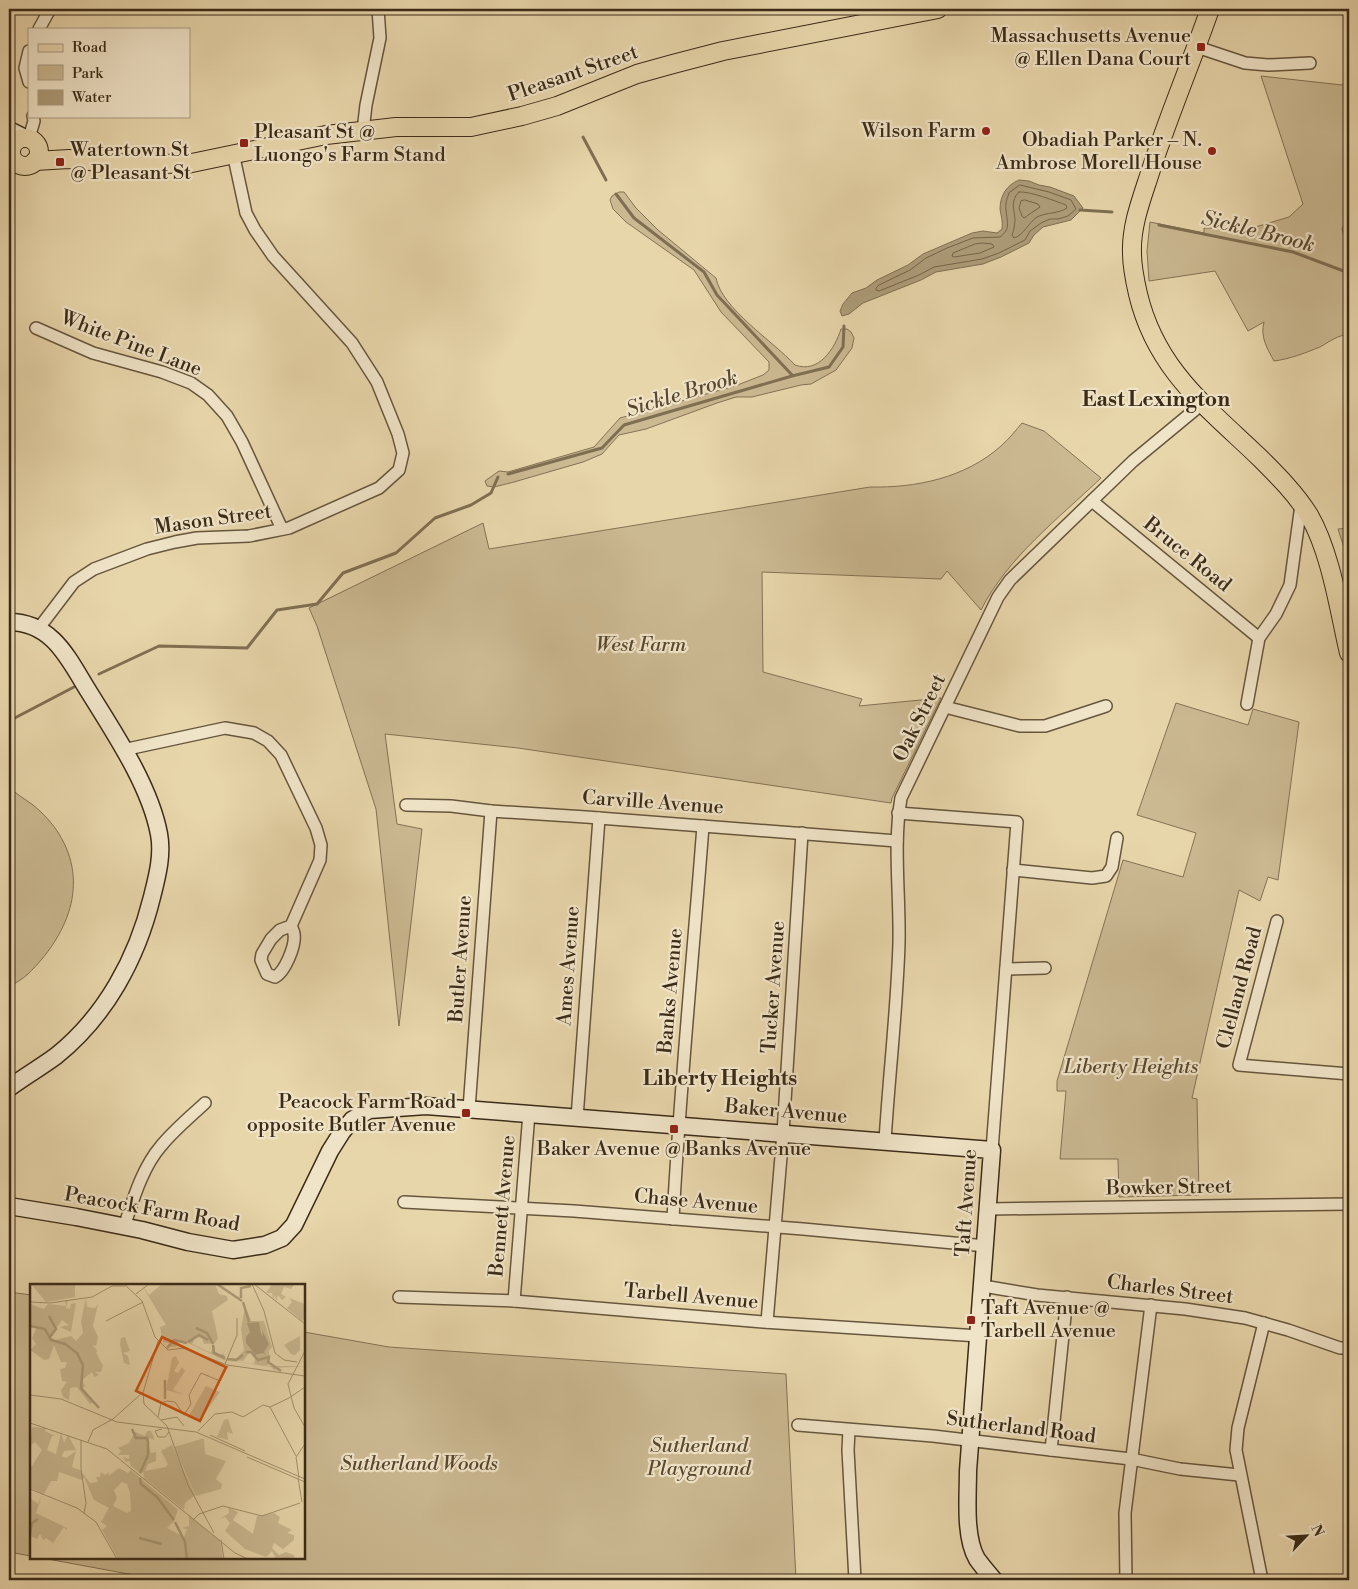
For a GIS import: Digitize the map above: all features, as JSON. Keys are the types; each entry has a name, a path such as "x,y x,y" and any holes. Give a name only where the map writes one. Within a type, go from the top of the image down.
{"main road":[{"name":"Pleasant Street","path":"19,148 69,159 110,163 187,164 326,135 396,127 471,127 557,106 637,74 723,51 938,9"},
{"path":"1210,9 1152,165 1136,218 1132,253 1136,285 1143,317 1159,350 1169,364 1202,404 1267,465 1291,491 1309,516 1330,568 1349,653"}],"street":[{"path":"40,28 50,9"},
{"path":"363,131 366,104 380,38 378,9"},
{"path":"1197,47 1245,63 1268,65 1310,63"},
{"path":"28,53 25,68 28,78"},
{"path":"19,148 34,121 33,118"},
{"name":"Mason Street","path":"39,628 74,582 94,569 146,549 175,542 197,538 249,536 282,529 322,514 379,488 399,470 403,454 398,434 377,382 352,343 273,256 255,230 246,213 233,153"},
{"name":"White Pine Lane","path":"36,328 93,353 162,372 191,383 208,395 227,416 242,442 282,529"},
{"name":"Oak Street","path":"884,1141 898,960 898,813 901,798 998,597 1010,580 1133,461 1202,404"},
{"name":"Bruce Road","path":"1092,501 1259,638"},
{"path":"1248,704 1259,638 1276,614 1290,585 1301,505"},
{"path":"9,622 39,628 61,648 103,714 146,793 159,836 160,861 147,917 133,956 110,997 84,1030 56,1056 9,1088"},
{"path":"945,707 1020,726 1046,726 1106,706"},
{"path":"123,750 225,728 254,733 268,741 281,755 316,828 321,845 320,860 291,926"},
{"name":"Carville Avenue","path":"406,805 451,806 491,812 599,818 898,841"},
{"name":"Butler Avenue","path":"469,1109 491,812"},
{"name":"Taft Avenue","path":"898,813 1016,822 989,1209 968,1471 968,1530 976,1557 994,1580"},
{"name":"Ames Avenue","path":"577,1118 599,818"},
{"name":"Banks Avenue","path":"674,1219 678,1124 703,826"},
{"name":"Tucker Avenue","path":"767,1322 783,1133 802,833"},
{"path":"1013,870 1092,878 1106,876 1112,867 1117,838"},
{"name":"Clelland Road","path":"1278,921 1239,1065 1349,1074"},
{"path":"1006,969 1046,968"},
{"path":"124,1227 133,1199 146,1170 160,1147 205,1103"},
{"name":"Baker Avenue","path":"426,1106 678,1124 992,1150"},
{"name":"Peacock Farm Road","path":"9,1206 124,1227 233,1250 265,1245 282,1238 294,1225 330,1151 352,1120 369,1110 426,1106"},
{"name":"Bennett Avenue","path":"514,1301 529,1114"},
{"name":"Chase Avenue","path":"404,1202 674,1219 986,1246"},
{"name":"Bowker Street","path":"989,1209 1349,1204"},
{"name":"Charles Street","path":"983,1286 1037,1295 1152,1305 1246,1318 1340,1348 1349,1348"},
{"name":"Tarbell Avenue","path":"399,1297 514,1301 767,1322 979,1336"},
{"path":"1051,1450 1067,1297"},
{"path":"1126,1580 1125,1513 1152,1305"},
{"path":"1262,1580 1239,1475 1236,1440 1264,1323"},
{"name":"Sutherland Road","path":"798,1425 971,1441 1131,1459 1180,1469 1239,1475"},
{"path":"849,1430 848,1450 855,1580"}],"green space":[{"path":"1261,76 1342,85 1349,76 1349,335 1338,337 1303,354 1274,361 1264,338 1264,322 1248,331 1215,271 1149,281 1147,251 1150,222 1204,233 1204,228 1252,228 1289,217 1303,204"},
{"path":"619,192 624,192 636,208 658,230 716,278 720,290 738,313 795,365 804,367 819,363 835,344 841,329 847,329 851,332 854,338 852,348 836,370 811,384 752,397 736,397 646,429 619,435 602,454 583,462 494,487 487,486 485,481 499,471 508,472 594,447 620,418 735,386 763,375 769,370 769,362 721,312 694,270 626,222 613,209 610,200 612,196"},
{"name":"West Farm","path":"1022,423 1044,431 1101,478 1019,556 992,591 981,610 947,571 941,579 762,572 763,672 862,699 859,706 941,698 891,803 518,748 385,734 397,824 422,829 399,1026 376,809 317,626 309,608 483,523 489,549 870,487 905,486 922,483 956,473 987,457 1004,443"},
{"path":"1349,528 1349,563 1338,529"},
{"name":"Liberty Heights","path":"1176,703 1248,725 1253,709 1299,722 1278,880 1268,877 1260,901 1239,890 1192,1098 1197,1099 1199,1195 1119,1197 1118,1159 1060,1159 1066,1091 1057,1091 1057,1081 1123,860 1183,877 1196,833 1137,815"},
{"path":"9,787 40,811 59,834 68,853 73,872 73,890 70,908 54,943 28,974 9,987"},
{"path":"9,1292 30,1295 30,1556 9,1552"},
{"name":"Sutherland Woods","path":"305,1332 389,1347 786,1374 796,1580 161,1580 47,1559 305,1559"}],"water":[{"path":"1019,180 1050,187 1074,196 1083,208 1071,220 1043,227 1034,235 1029,243 1001,257 983,264 936,272 921,280 863,303 849,314 842,316 840,311 843,304 852,293 866,288 877,280 908,265 923,254 972,233 983,231 997,233 1002,229 1000,204 1003,195 1011,185"},
{"path":"1349,210 1349,252 1348,252 1342,229"}],"waterway":[{"path":"583,137 606,180"},
{"path":"616,194 634,218 704,272 717,295 792,375"},
{"name":"Sickle Brook","path":"1080,210 1112,212"},
{"name":"Sickle Brook","path":"1159,225 1293,252 1349,273"},
{"name":"Sickle Brook","path":"508,474 602,448 624,425 829,367 843,347 844,326"},
{"name":"Sickle Brook","path":"99,674 159,646 247,648 277,610 317,604 343,573 396,553 435,518 471,505 491,493 498,477"},
{"name":"Sickle Brook","path":"9,721 74,687"}],"place":[{"name":"Massachusetts Avenue @ Ellen Dana Court","path":"1201,47"},
{"name":"Wilson Farm","path":"986,131"},
{"name":"Pleasant St @ Luongo's Farm Stand","path":"244,143"},
{"name":"Obadiah Parker – N. Ambrose Morell House","path":"1212,151"},
{"name":"Watertown St @ Pleasant St","path":"60,162"},
{"name":"Peacock Farm Road opposite Butler Avenue","path":"466,1113"},
{"name":"Baker Avenue @ Banks Avenue","path":"674,1129"},
{"name":"Taft Avenue @ Tarbell Avenue","path":"971,1320"}],"district":[{"name":"East Lexington","path":"1156,400"},
{"name":"Liberty Heights","path":"720,1079"}],"park label":[{"name":"Sutherland Playground","path":"699,1458"}]}
